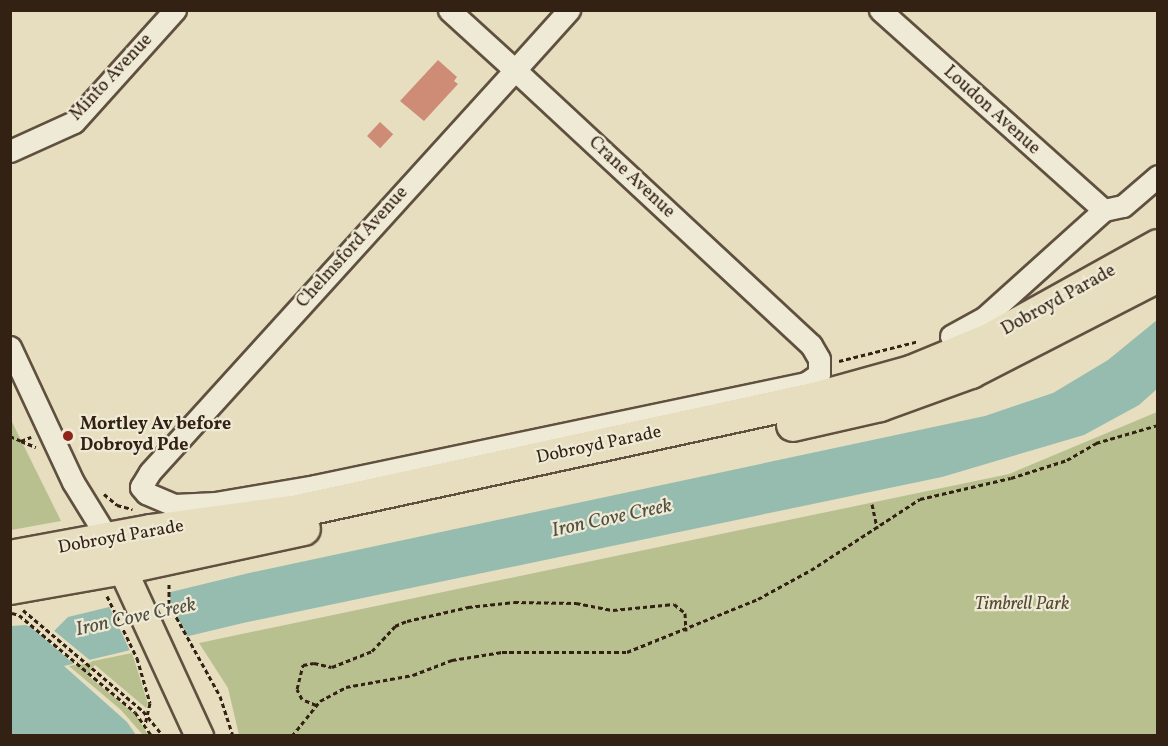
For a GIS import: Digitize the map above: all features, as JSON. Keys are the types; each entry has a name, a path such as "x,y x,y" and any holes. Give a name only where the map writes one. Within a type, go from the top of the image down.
{"highway":[{"name":"Dobroyd Parade","path":"10,557 108,539 293,512 828,396 910,372 989,340 1158,246"},
{"name":"Dobroyd Parade","path":"10,588 129,579 852,413 970,372 1158,276"}],"main road":[{"path":"108,539 164,652 199,735"}],"street":[{"name":"Minto Avenue","path":"10,151 74,122 175,10"},
{"name":"Crane Avenue","path":"449,10 811,345 821,366"},
{"name":"Chelmsford Avenue","path":"141,487 568,10"},
{"name":"Loudon Avenue","path":"880,10 1104,210"},
{"name":"Dobroyd Parade","path":"951,336 985,317 1104,210 1123,206 1158,176"},
{"path":"10,347 73,482 108,539"},
{"name":"Dobroyd Parade","path":"141,487 159,501 174,505 216,503 315,486 806,383 814,380 821,366"}],"path":[{"path":"821,366 900,344 951,336"},
{"path":"292,735 316,705 346,687 413,675 452,660 502,652 627,652 686,631 811,570 920,499 1011,478 1067,460 1096,443 1158,425"},
{"path":"99,489 117,505 142,509"},
{"path":"872,504 877,528"},
{"path":"169,584 169,604 190,648 220,696 233,735"},
{"path":"106,596 137,658 150,703 149,719 145,724"},
{"path":"316,705 302,699 297,690 303,665 314,663 332,668 372,651 395,626 407,621 468,607 576,603 613,610 674,604 684,613 686,631"},
{"path":"10,614 25,620 88,673 145,724 152,735"},
{"path":"29,615 149,719 163,735"}],"green space":[{"name":"Timbrell Park","path":"1157,412 1157,735 239,735 228,688 199,643 1009,474"},
{"path":"11,420 61,521 11,530"},
{"path":"132,653 148,704 146,708 95,665 87,675 136,715 148,735 143,735 121,710 69,666"}],"water":[{"name":"Iron Cove Creek","path":"1157,320 1157,389 1139,405 1084,435 942,477 243,623 64,666 127,722 136,735 11,736 11,626 26,625 49,636 68,617 249,573 985,416 1053,393 1108,360"}],"pier":[{"path":"169,589 171,604 188,639 131,653 108,604"},
{"path":"25,622 48,632 52,629 92,662 76,666"}],"building":[{"path":"438,60 457,77 454,81 458,84 424,121 400,101"},
{"path":"380,122 393,134 380,148 367,136"}],"place":[{"name":"Mortley Av before Dobroyd Pde","path":"68,436"}]}
